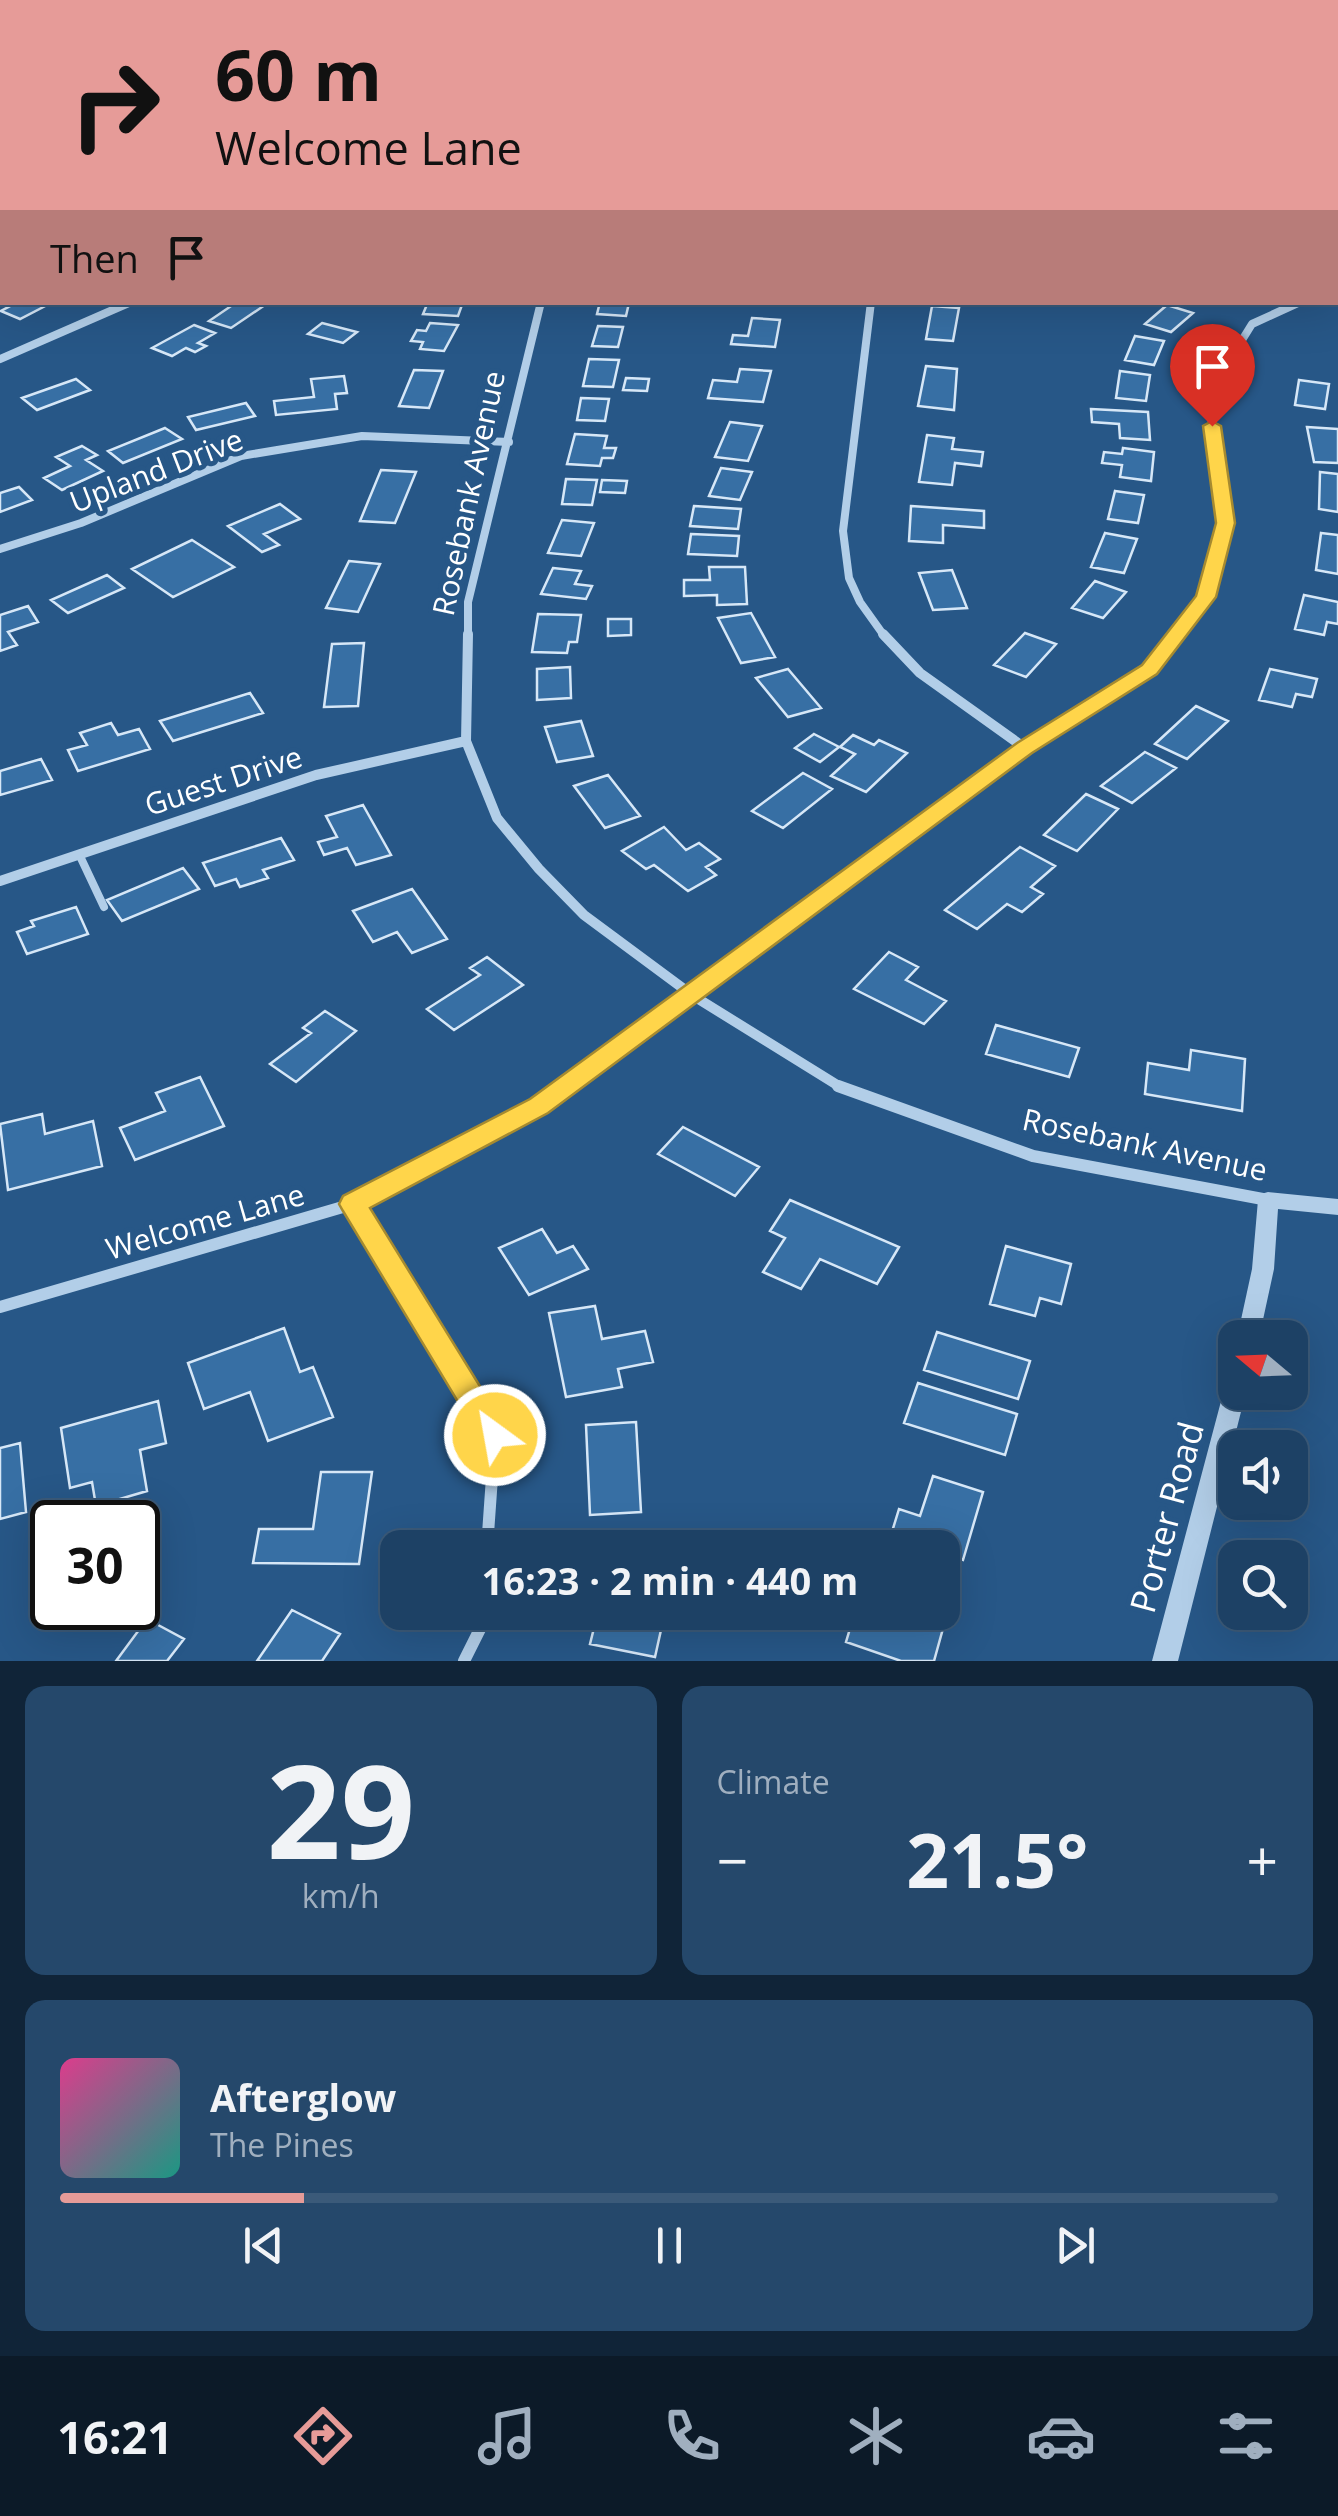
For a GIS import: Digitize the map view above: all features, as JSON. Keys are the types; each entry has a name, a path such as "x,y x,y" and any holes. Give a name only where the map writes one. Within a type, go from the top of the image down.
{"street":[{"path":"0,359 124,305"},
{"name":"Rosebank Avenue","path":"540,305 468,602 466,741 497,818 539,869 584,915 692,995 843,1089 1033,1156 1268,1200 1338,1206"},
{"path":"871,305 843,531 850,578 860,602 895,650 920,673 1025,748"},
{"name":"Welcome Lane","path":"0,1307 353,1204 539,1106 1025,748 1150,669 1206,597 1226,523 1208,394 1252,324 1293,305"},
{"name":"Upland Drive","path":"0,549 81,524 241,456 362,436 509,442"},
{"name":"Guest Drive","path":"0,881 316,775 466,741"},
{"path":"1252,1320 1263,1269 1268,1200"},
{"path":"353,1204 495,1435 488,1530"},
{"name":"Porter Road","path":"1165,1661 1230,1410"},
{"path":"464,1661 479,1630"}],"lane":[{"path":"79,854 104,907"}],"building":[{"path":"12,305 47,305 20,319 1,311"},
{"path":"233,305 265,305 231,328 209,321"},
{"path":"427,305 462,305 458,316 423,314"},
{"path":"599,305 629,305 626,316 597,314"},
{"path":"1167,305 1193,313 1171,332 1145,324"},
{"path":"932,306 959,308 953,341 926,339"},
{"path":"752,318 780,320 775,347 731,344 733,335 748,336"},
{"path":"322,323 357,332 343,343 308,334"},
{"path":"430,323 458,325 444,351 420,349 423,342 411,341 417,330 426,331"},
{"path":"194,325 215,333 198,343 206,346 195,352 186,348 172,356 152,348"},
{"path":"598,326 623,327 618,347 592,346"},
{"path":"1135,336 1164,341 1154,365 1125,360"},
{"path":"589,359 619,360 613,387 583,386"},
{"path":"926,366 957,369 954,410 918,406"},
{"path":"740,369 771,371 763,402 708,398 713,380 737,382"},
{"path":"414,370 443,371 429,408 399,406"},
{"path":"1120,371 1150,375 1146,401 1116,398"},
{"path":"344,376 347,393 335,394 337,409 276,415 274,401 314,397 311,379"},
{"path":"626,378 649,379 647,391 623,390"},
{"path":"76,379 90,390 37,410 22,398"},
{"path":"1299,380 1329,384 1325,409 1295,405"},
{"path":"581,398 609,399 605,421 577,420"},
{"path":"246,403 255,416 196,430 188,417"},
{"path":"1091,409 1148,412 1150,440 1120,438 1119,424 1092,422"},
{"path":"730,422 762,426 748,461 715,457"},
{"path":"1307,427 1338,429 1338,463 1314,462"},
{"path":"165,428 182,439 123,463 108,451"},
{"path":"575,434 607,436 604,448 616,448 613,458 602,458 600,466 567,464"},
{"path":"927,435 954,438 952,449 983,452 981,466 955,463 952,485 919,482"},
{"path":"82,446 97,455 86,460 103,471 62,490 44,478 70,466 56,457"},
{"path":"1123,448 1154,452 1151,481 1120,477 1122,465 1102,463 1104,452 1122,454"},
{"path":"721,468 752,472 740,500 709,496"},
{"path":"381,470 416,472 395,523 360,521"},
{"path":"1320,472 1338,474 1338,512 1319,509"},
{"path":"566,479 597,480 592,505 562,504"},
{"path":"602,480 627,481 625,493 600,492"},
{"path":"19,487 32,500 0,512 0,493"},
{"path":"1115,491 1144,495 1138,523 1108,519"},
{"path":"280,504 300,519 264,534 279,545 262,552 228,526"},
{"path":"694,506 741,509 738,529 690,526"},
{"path":"911,506 984,511 984,528 943,525 943,543 909,541"},
{"path":"562,520 594,523 581,556 548,553"},
{"path":"1105,533 1137,539 1124,573 1091,567"},
{"path":"1321,533 1338,535 1338,574 1316,570"},
{"path":"691,534 739,536 737,556 688,554"},
{"path":"192,540 234,567 173,597 132,569"},
{"path":"349,561 380,564 358,612 326,608"},
{"path":"709,567 745,567 747,604 717,605 717,595 684,596 684,580 710,580"},
{"path":"553,568 581,571 575,584 592,586 586,599 541,594"},
{"path":"952,570 967,608 933,610 919,573"},
{"path":"107,575 124,588 68,613 51,600"},
{"path":"1095,581 1126,592 1103,618 1072,608"},
{"path":"1304,595 1338,602 1338,624 1327,622 1324,635 1295,629"},
{"path":"28,606 38,622 8,632 17,645 0,651 0,615"},
{"path":"751,613 775,657 741,663 718,618"},
{"path":"538,614 581,615 577,642 569,642 567,653 532,652"},
{"path":"608,619 631,619 631,635 608,636"},
{"path":"1025,633 1056,644 1026,677 994,665"},
{"path":"364,643 358,706 324,707 332,644"},
{"path":"570,667 571,698 537,700 537,669"},
{"path":"788,669 821,708 788,717 756,678"},
{"path":"1270,669 1317,679 1312,697 1296,694 1292,707 1259,700"},
{"path":"250,693 263,713 173,741 160,721"},
{"path":"1196,706 1228,721 1187,759 1155,744"},
{"path":"581,721 593,756 557,762 545,727"},
{"path":"111,723 118,735 139,729 150,749 78,771 68,750 87,745 80,733"},
{"path":"814,734 839,747 820,762 795,748"},
{"path":"853,735 874,745 879,740 907,753 866,792 831,776 855,754 840,747"},
{"path":"1145,752 1176,768 1132,803 1101,786"},
{"path":"41,759 52,780 0,795 0,771"},
{"path":"803,773 832,789 783,828 752,811"},
{"path":"608,775 640,816 605,828 574,786"},
{"path":"1086,794 1118,809 1077,851 1044,835"},
{"path":"363,805 391,855 356,865 347,848 324,855 318,842 337,837 326,816"},
{"path":"664,827 686,850 699,843 720,859 706,867 716,875 688,891 654,865 646,869 622,851"},
{"path":"281,838 294,860 263,870 268,878 240,887 236,879 215,886 203,863"},
{"path":"1020,847 1055,866 1031,887 1043,894 1022,912 1007,904 977,929 945,910"},
{"path":"183,868 199,889 122,921 107,900"},
{"path":"412,889 447,939 412,953 397,932 373,942 353,911"},
{"path":"76,907 88,934 27,954 17,932 34,926 31,921"},
{"path":"889,952 918,967 906,980 946,1001 924,1024 854,989"},
{"path":"487,957 523,985 454,1030 427,1009 480,975 470,968"},
{"path":"325,1011 356,1031 296,1082 270,1064 311,1033 303,1028"},
{"path":"996,1025 1079,1048 1069,1077 986,1054"},
{"path":"1191,1050 1245,1059 1242,1111 1145,1094 1148,1063 1189,1070"},
{"path":"200,1077 224,1126 135,1160 120,1128 165,1111 156,1093"},
{"path":"42,1114 45,1134 93,1121 102,1166 8,1190 0,1124"},
{"path":"683,1127 759,1167 735,1196 658,1154"},
{"path":"790,1200 899,1247 877,1284 820,1259 801,1289 763,1272 785,1238 770,1231"},
{"path":"542,1229 557,1253 573,1246 588,1269 529,1295 499,1248"},
{"path":"1006,1246 1071,1264 1061,1304 1040,1298 1035,1316 990,1304"},
{"path":"595,1306 602,1339 645,1331 653,1362 618,1369 622,1387 566,1397 549,1313"},
{"path":"284,1328 300,1372 313,1367 333,1417 268,1441 250,1392 204,1409 188,1363"},
{"path":"937,1332 1030,1361 1018,1399 924,1370"},
{"path":"918,1383 1017,1414 1005,1455 904,1423"},
{"path":"158,1401 166,1443 140,1450 147,1491 116,1500 95,1500 92,1482 70,1488 61,1428"},
{"path":"636,1422 641,1512 590,1515 586,1425"},
{"path":"20,1443 26,1512 0,1519 0,1448"},
{"path":"321,1472 372,1472 359,1564 253,1563 259,1529 313,1529"},
{"path":"933,1476 983,1492 963,1560 960,1530 893,1530 899,1509 920,1516"},
{"path":"292,1610 340,1634 322,1661 257,1661"},
{"path":"160,1626 184,1639 167,1661 116,1661 139,1630 160,1630"},
{"path":"594,1630 661,1630 655,1657 590,1644"},
{"path":"850,1630 943,1630 934,1661 901,1661 846,1642"}],"route":[{"path":"495,1435 353,1204 539,1106 1025,748 1150,669 1206,597 1226,523 1212,426"}]}
